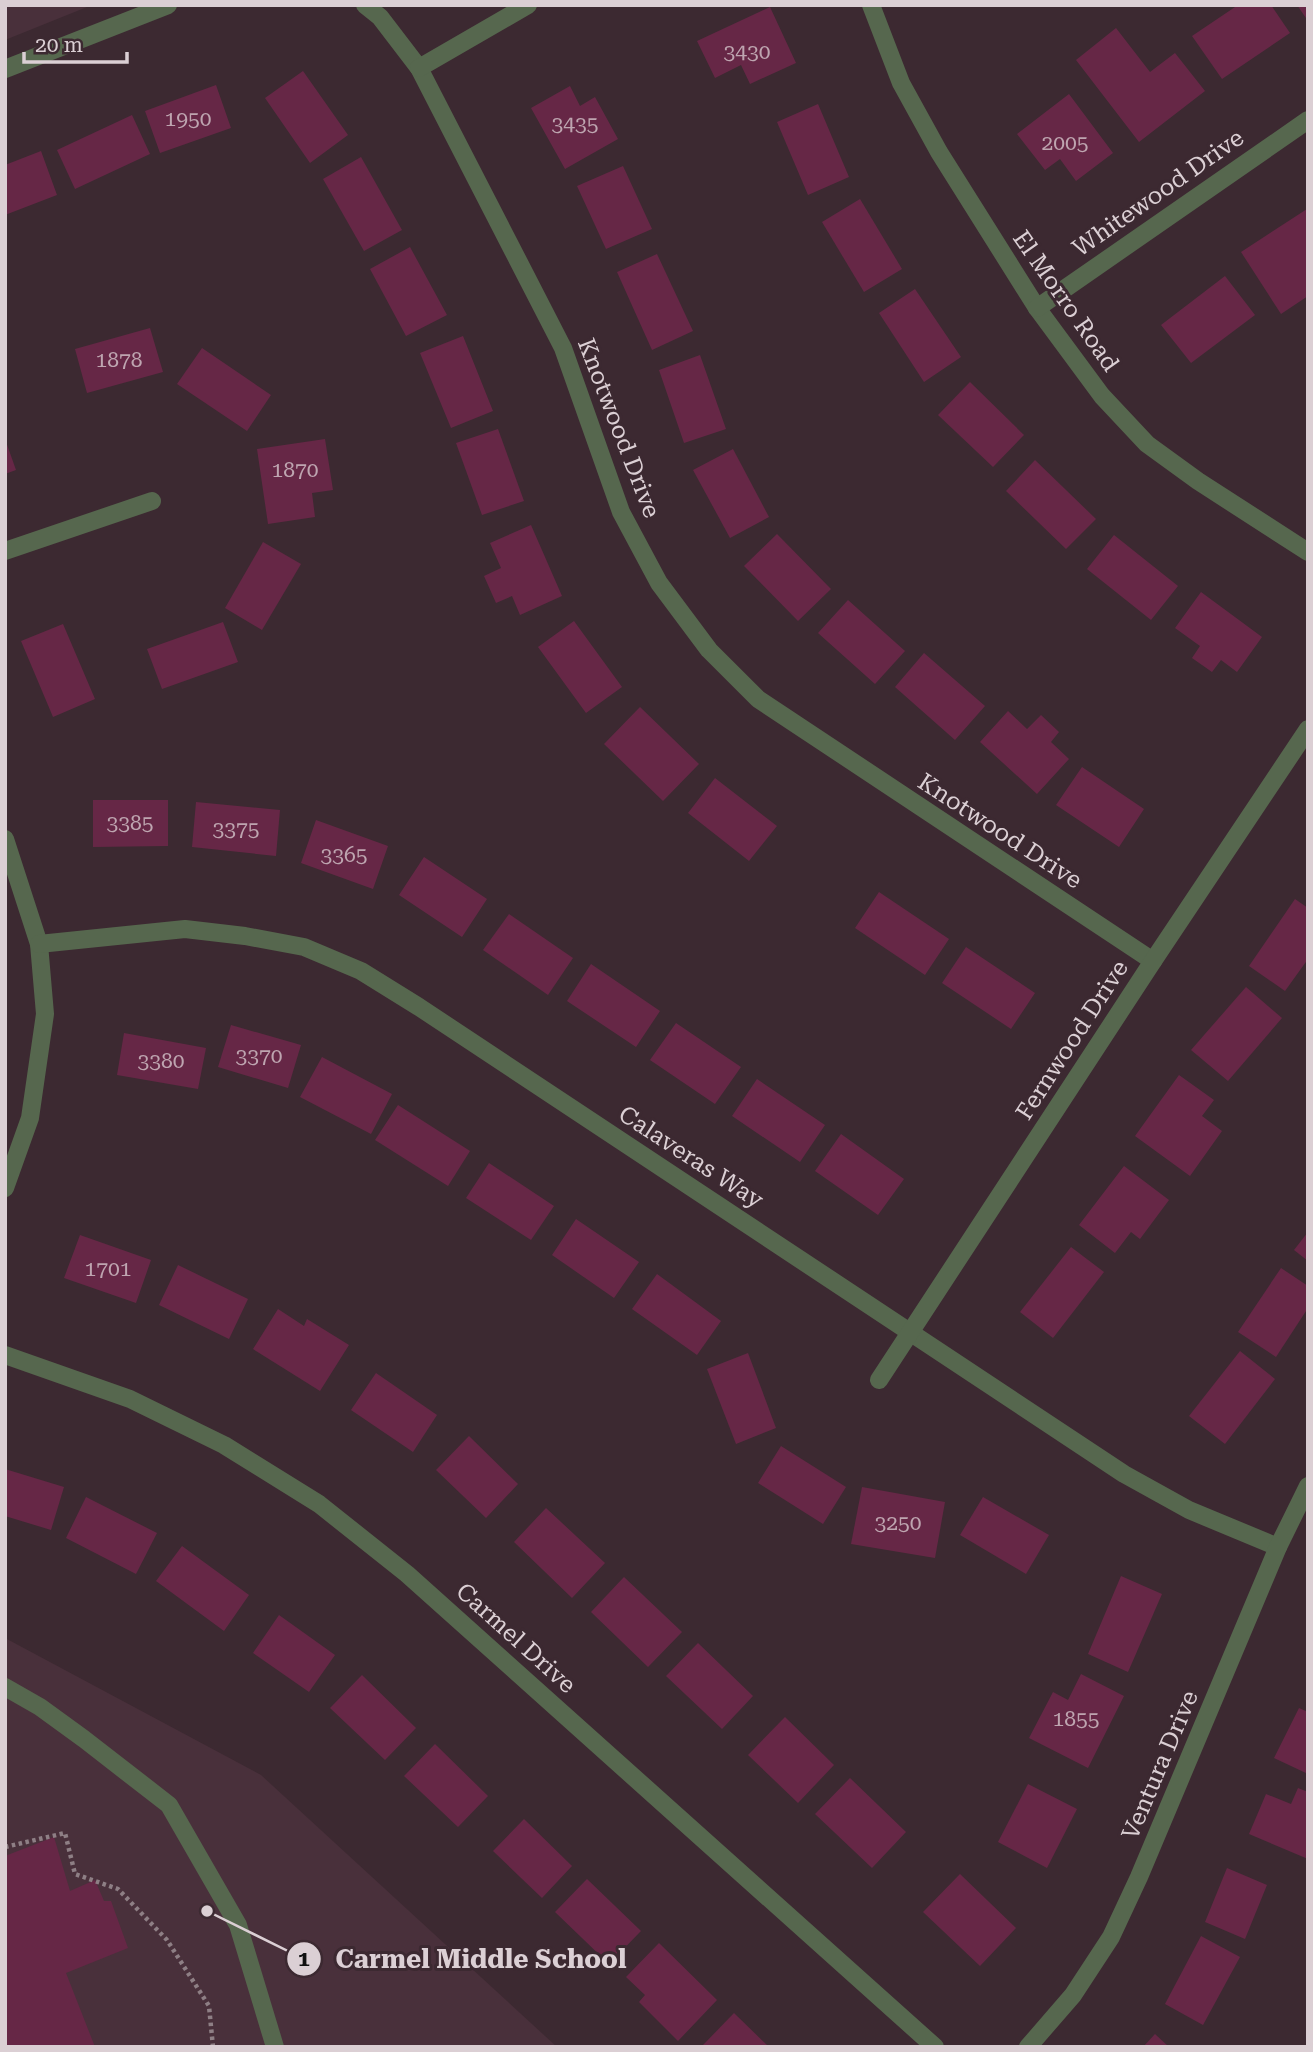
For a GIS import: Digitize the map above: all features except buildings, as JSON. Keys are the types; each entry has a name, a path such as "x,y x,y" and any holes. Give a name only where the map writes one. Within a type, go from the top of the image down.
{"street":[{"path":"5,69 168,5"},
{"name":"Knotwood Drive","path":"365,5 380,17 419,68 563,348 621,512 659,583 709,649 758,699 1153,961"},
{"path":"419,68 528,5"},
{"name":"El Morro Road","path":"871,5 901,83 939,152 1037,307 1102,396 1147,444 1198,481 1308,552"},
{"name":"Whitewood Drive","path":"1037,307 1308,120"},
{"path":"5,551 152,501"},
{"name":"Fernwood Drive","path":"879,1380 1308,729"},
{"path":"5,839 40,944 45,1014 30,1118 5,1188"},
{"name":"Calaveras Way","path":"40,944 185,929 304,947 361,971 1124,1474 1189,1510 1278,1547"},
{"name":"Carmel Drive","path":"5,1355 142,1405 224,1445 319,1504 407,1574 935,2047"},
{"name":"Ventura Drive","path":"1028,2047 1073,1995 1111,1937 1150,1852 1278,1547 1308,1486"},
{"path":"5,1687 40,1707 169,1805 239,1925 275,2047"}],"path":[{"path":"5,1847 65,1833 75,1874 118,1889 167,1940 209,2006 213,2047"}],"shaded area":[{"path":"5,5 92,5 5,40"},
{"path":"5,1638 261,1775 557,2047 5,2047"}],"place":[{"name":"Carmel Middle School","path":"207,1911"}]}
